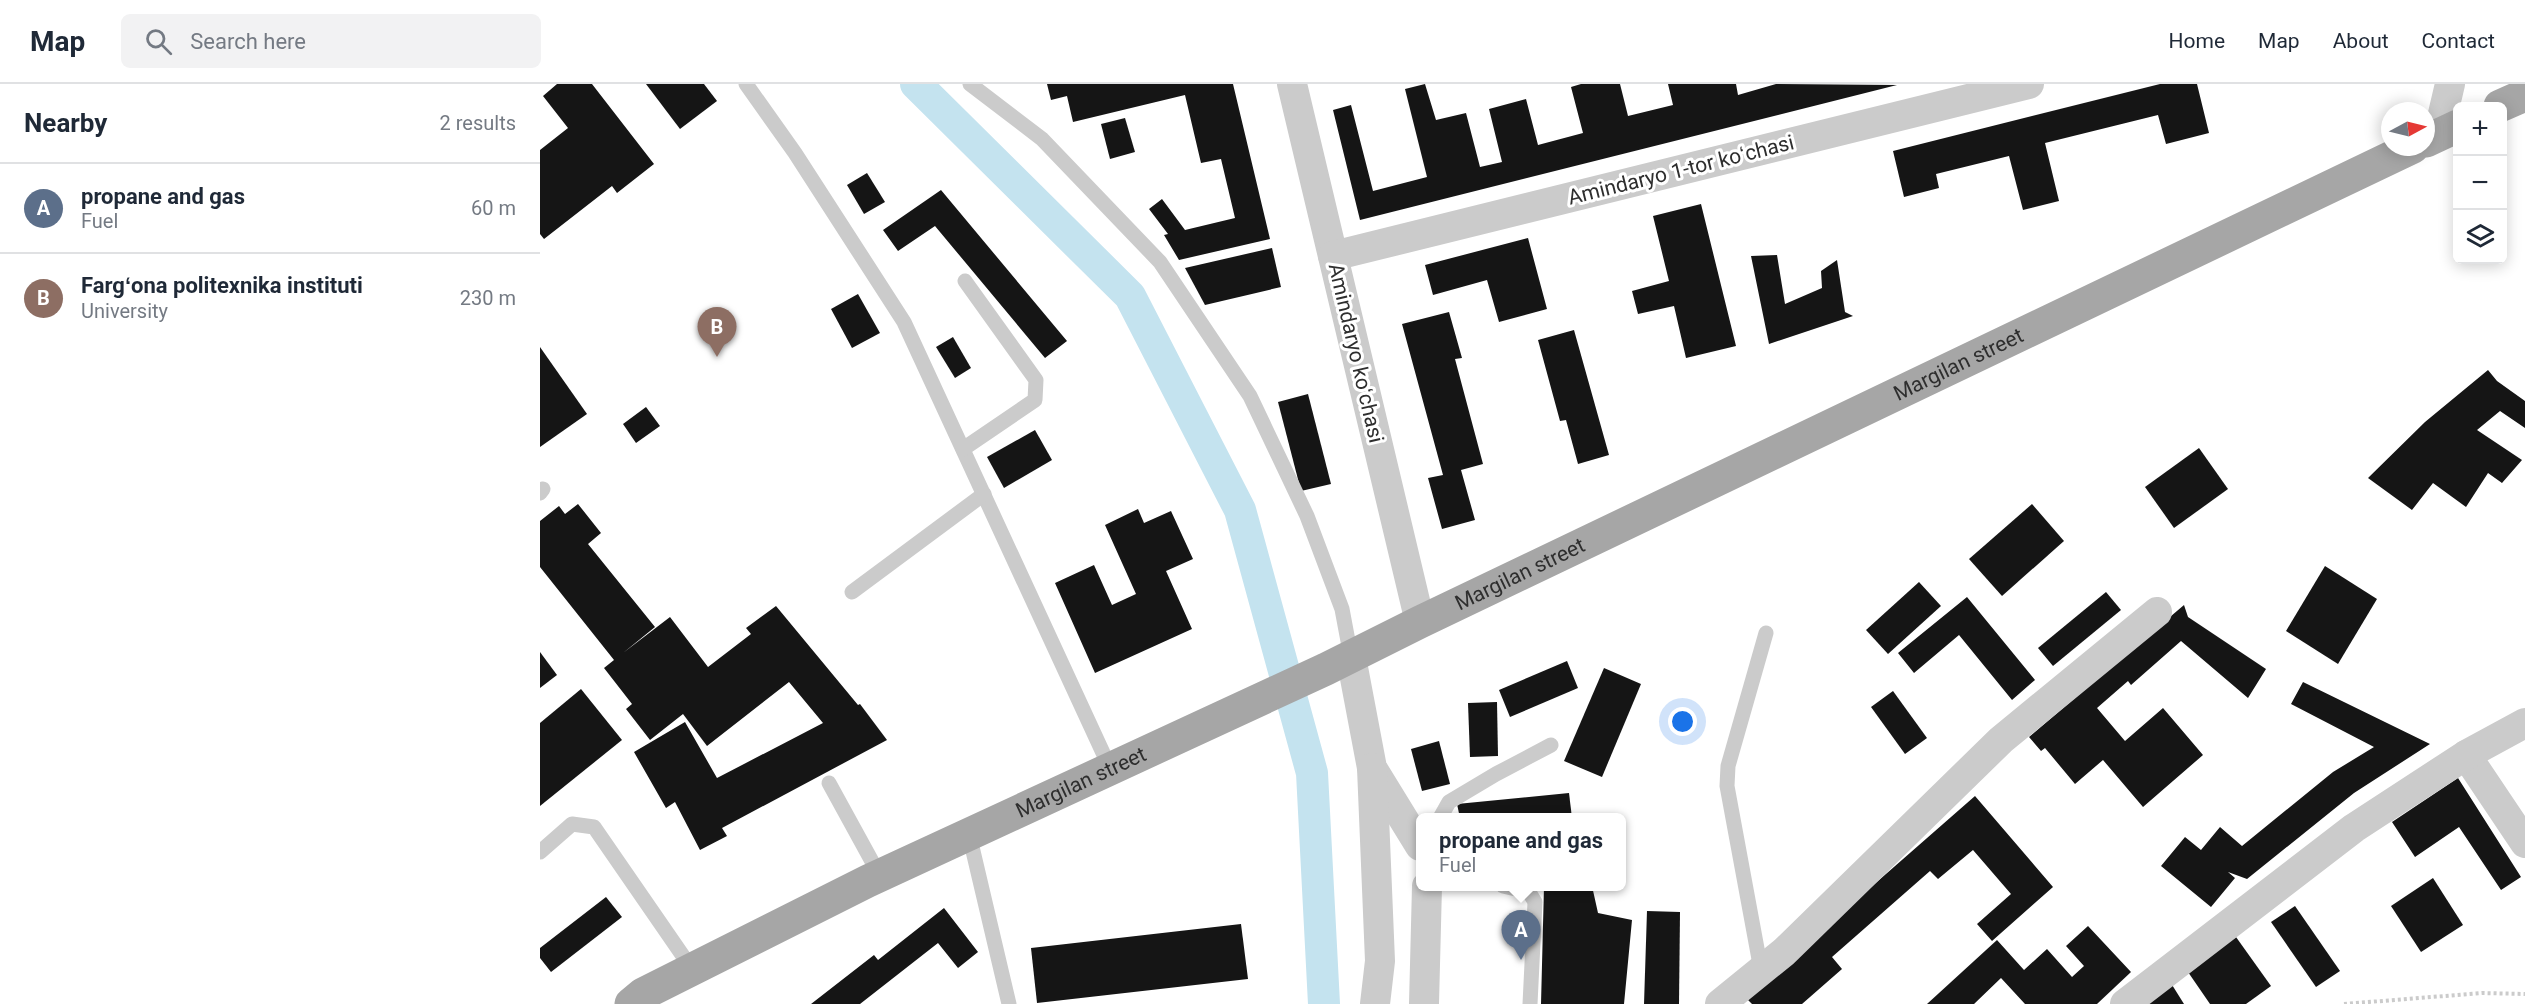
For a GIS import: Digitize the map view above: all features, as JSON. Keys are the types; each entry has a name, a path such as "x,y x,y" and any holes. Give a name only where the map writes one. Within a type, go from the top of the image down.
{"main road":[{"path":"2507,103 2525,95"},
{"name":"Margilan street","path":"631,1004 643,993 880,876 1338,663 1420,621 2394,156"}],"street":[{"name":"Amindaryo koʻchasi","path":"1292,84 1420,621"},
{"name":"Amindaryo 1-tor koʻchasi","path":"1333,256 2029,84"},
{"path":"2435,134 2450,84"},
{"path":"1720,1004 1784,952 2001,740 2157,612"},
{"path":"1338,663 1372,768 1416,840"},
{"path":"2125,1004 2354,828 2466,755 2525,723"},
{"path":"2466,755 2525,843"},
{"path":"1372,768 1380,961 1375,1004"},
{"path":"1424,1004 1427,891"}],"lane":[{"path":"746,84 795,153 904,322 1110,768"},
{"path":"970,84 1042,139 1160,262 1250,396 1307,516 1342,609 1338,663"},
{"path":"963,449 1035,400 1036,380 965,281"},
{"path":"852,592 984,494"},
{"path":"1761,970 1727,786 1728,766 1766,633"},
{"path":"1443,813 1449,802 1551,745"},
{"path":"829,783 880,876"},
{"path":"540,852 572,824 594,827 692,969"},
{"path":"969,834 1009,1004"},
{"path":"1525,891 1529,892 1535,902 1530,1004"}],"path":[{"path":"2344,1004 2482,993 2525,994"}],"building":[{"path":"557,84 592,84 654,164 617,193 612,186 544,239 540,234 540,150 568,128 543,96"},
{"path":"646,84 704,84 717,101 680,129"},
{"path":"1047,84 1233,84 1270,239 1179,260 1164,235 1168,234 1149,209 1162,199 1185,230 1235,218 1221,159 1201,163 1185,95 1073,122 1067,96 1051,100"},
{"path":"1425,84 1436,120 1466,113 1480,167 1502,162 1489,109 1526,99 1538,145 1583,133 1571,87 1581,84 1620,84 1628,116 1673,105 1668,84 1736,84 1738,95 1776,84 1897,85 1360,220 1333,110 1351,105 1373,191 1427,177 1405,89"},
{"path":"2160,84 2197,84 2209,133 2166,144 2158,115 2045,143 2059,201 2023,210 2009,156 1936,174 1939,188 1904,197 1893,151"},
{"path":"1125,118 1135,152 1110,159 1101,124"},
{"path":"867,173 885,202 864,214 847,185"},
{"path":"941,190 1067,341 1045,358 935,226 898,251 883,230"},
{"path":"1701,204 1736,346 1686,358 1674,306 1638,314 1632,291 1669,281 1653,216"},
{"path":"1528,238 1547,309 1499,322 1487,280 1433,295 1425,265"},
{"path":"1272,248 1281,287 1205,305 1185,268"},
{"path":"1777,255 1785,304 1822,288 1821,271 1837,260 1845,312 1853,316 1769,344 1751,256"},
{"path":"858,294 880,333 852,348 831,309"},
{"path":"1449,312 1462,358 1455,359 1483,464 1461,470 1475,520 1442,529 1428,478 1443,475 1402,324"},
{"path":"1574,330 1609,455 1578,464 1566,420 1560,421 1538,340"},
{"path":"953,337 971,368 955,378 936,347"},
{"path":"540,347 587,414 540,447"},
{"path":"2488,370 2497,381 2525,401 2525,428 2500,411 2477,430 2522,460 2502,483 2488,473 2466,507 2433,483 2412,510 2368,478 2425,422"},
{"path":"1308,394 1331,484 1301,491 1278,402"},
{"path":"646,407 660,426 636,443 623,424"},
{"path":"1035,430 1052,460 1004,488 987,457"},
{"path":"2199,448 2228,489 2174,528 2145,487"},
{"path":"578,504 601,533 588,544 655,627 623,653 670,617 708,667 751,634 746,628 776,606 858,705 860,704 887,740 722,828 727,836 700,850 675,802 666,808 634,752 685,722 717,778 823,723 789,682 707,746 683,714 650,740 626,709 632,704 604,668 614,660 540,567 540,521 559,506 565,514"},
{"path":"2032,504 2064,541 2002,596 1969,559"},
{"path":"1138,509 1144,523 1171,511 1193,559 1166,571 1192,629 1095,673 1055,583 1094,565 1112,605 1136,594 1105,525"},
{"path":"2325,566 2377,599 2338,664 2286,631"},
{"path":"1919,582 1941,606 1888,654 1866,630"},
{"path":"2106,592 2121,610 2053,666 2038,648"},
{"path":"1967,597 2035,680 2012,700 1959,635 1914,673 1898,653"},
{"path":"2184,605 2188,617 2266,669 2248,698 2181,641 2131,685 2128,681 2097,708 2125,741 2163,708 2203,755 2143,807 2103,760 2075,784 2045,748 2041,751 2029,737"},
{"path":"540,652 557,675 540,688"},
{"path":"1567,661 1578,688 1510,717 1499,690"},
{"path":"1604,668 1641,684 1602,777 1564,761"},
{"path":"2303,682 2430,744 2354,793 2247,879 2228,872 2235,878 2211,907 2161,866 2185,837 2201,850 2220,827 2242,846 2333,772 2374,747 2291,704"},
{"path":"581,689 622,740 540,806 540,723"},
{"path":"1893,691 1927,738 1905,754 1871,707"},
{"path":"1497,702 1498,756 1470,757 1468,703"},
{"path":"1439,741 1450,784 1422,791 1411,749"},
{"path":"2458,778 2521,877 2501,890 2459,827 2415,857 2392,822"},
{"path":"1569,793 1571,813 1459,813 1457,804"},
{"path":"1975,796 2053,887 1992,941 1977,924 2011,894 1973,850 1938,879 1930,871 1832,957 1842,969 1802,1004 1752,1004 1748,1000 1814,937"},
{"path":"2433,878 2463,925 2421,952 2391,906"},
{"path":"1544,891 1593,891 1598,913 1632,920 1624,1004 1541,1004"},
{"path":"606,897 622,917 551,972 540,958 540,948"},
{"path":"2295,906 2340,971 2316,987 2271,922"},
{"path":"944,908 978,952 958,968 938,943 860,1004 811,1004 874,955 878,960"},
{"path":"1647,911 1680,912 1679,1004 1644,1004"},
{"path":"1241,924 1248,979 1037,1003 1031,948"},
{"path":"2088,926 2131,972 2097,1004 2025,1004 2001,978 1974,1004 1927,1004 1997,940 2024,970 2047,949 2072,977 2084,966 2066,946"},
{"path":"2236,937 2271,986 2246,1004 2210,1004 2188,972"},
{"path":"2169,980 2184,1004 2133,1004"}],"waterway":[{"path":"916,84 1130,296 1240,510 1312,773 1324,1004"}],"place":[{"name":"Fargʻona politexnika instituti","path":"717,357"},
{"name":"propane and gas","path":"1521,960"}]}
